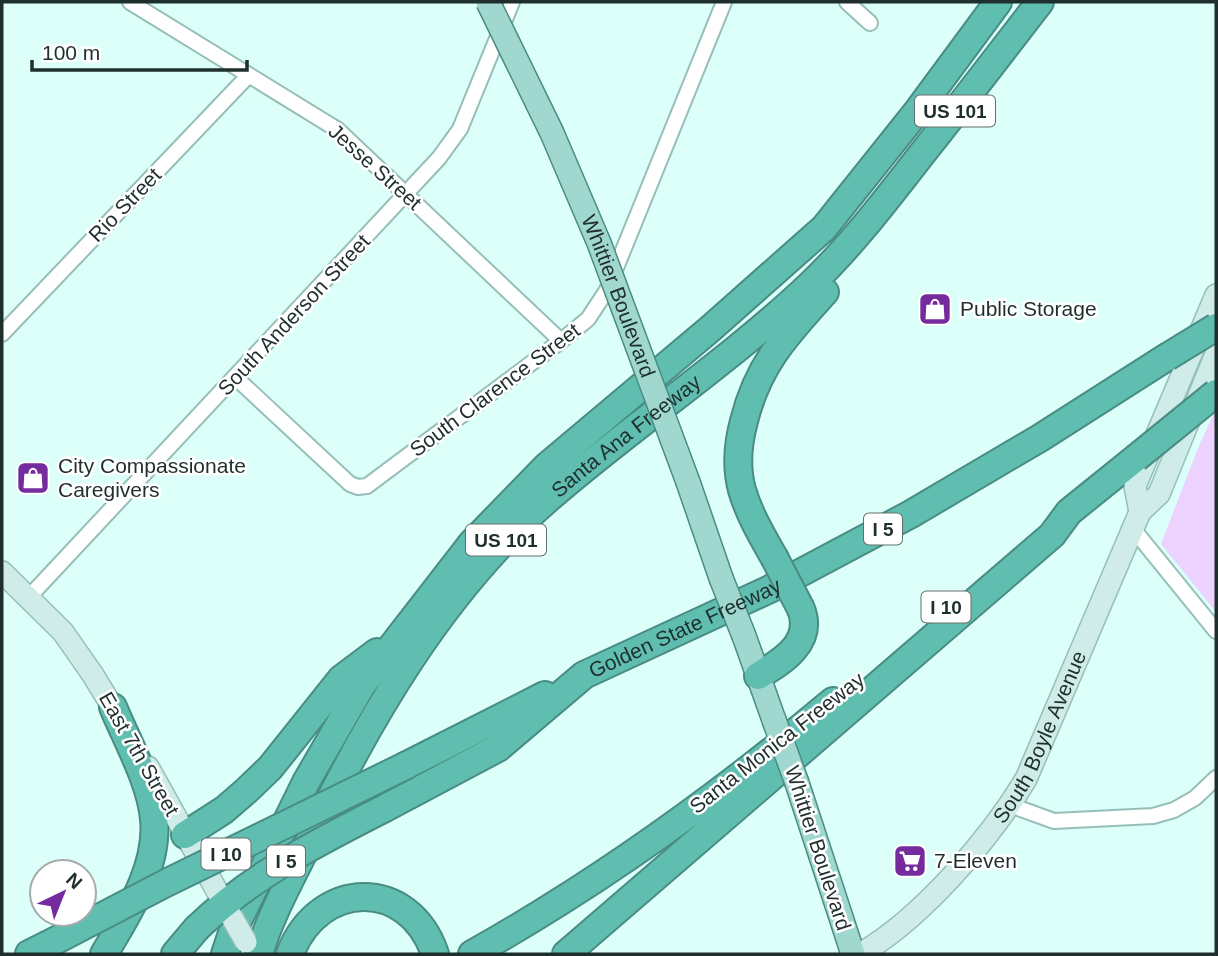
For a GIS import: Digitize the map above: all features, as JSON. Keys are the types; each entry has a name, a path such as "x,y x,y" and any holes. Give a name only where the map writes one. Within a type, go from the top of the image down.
{"highway":[{"name":"Santa Ana Freeway","path":"998,2 919,109 824,228 710,330 547,466 472,543 362,685 306,782 232,933 248,952 265,934 314,831 379,709 443,616 480,569 548,499 760,331 814,281 870,220 1041,2"},
{"path":"758,676 784,659 802,638 805,624 801,609 749,508 739,473 740,435 749,400 761,372 780,343 856,258 870,220"},
{"name":"Golden State Freeway","path":"175,954 197,929 244,888 283,862 498,748 584,676 770,589 911,514 1040,438 1216,327"},
{"path":"566,954 1052,535 1069,512 1216,393"},
{"name":"Santa Monica Freeway","path":"478,951 657,836 827,706 1044,526 1069,512"},
{"path":"185,835 224,810 246,791 270,768 341,679 403,632"},
{"name":"I 10","path":"38,949 584,676"},
{"path":"104,954 130,909 148,866 154,843 155,818 147,788 113,707"},
{"path":"290,954 311,918 326,906 345,899 363,897 382,900 413,917 424,928 435,954"}],"main road":[{"name":"Whittier Boulevard","path":"488,2 552,133 599,243 797,783 853,954"},
{"name":"South Boyle Avenue","path":"1137,521 1135,486 1216,295"},
{"name":"South Boyle Avenue","path":"860,954 880,943 922,906 984,840 1026,779 1137,521 1159,494 1216,354"},
{"name":"East 7th Street","path":"2,572 29,597 78,652 157,781 248,952"}],"street":[{"name":"Jesse Street","path":"130,2 338,130 561,341"},
{"name":"South Anderson Street","path":"29,597 439,158 460,129 512,2"},
{"name":"South Clarence Street","path":"235,377 351,484 358,487 367,486 561,341 588,319 607,290 724,2"},
{"path":"847,2 870,23"},
{"name":"Rio Street","path":"2,334 248,76"},
{"path":"1137,521 1216,631"},
{"path":"1010,805 1054,821 1153,816 1174,810 1195,798 1216,778"}],"shaded area":[{"path":"1216,409 1216,612 1161,544"}],"place":[{"name":"Public Storage","path":"935,309"},
{"name":"City Compassionate Caregivers","path":"33,478"},
{"name":"7-Eleven","path":"910,861"}]}
